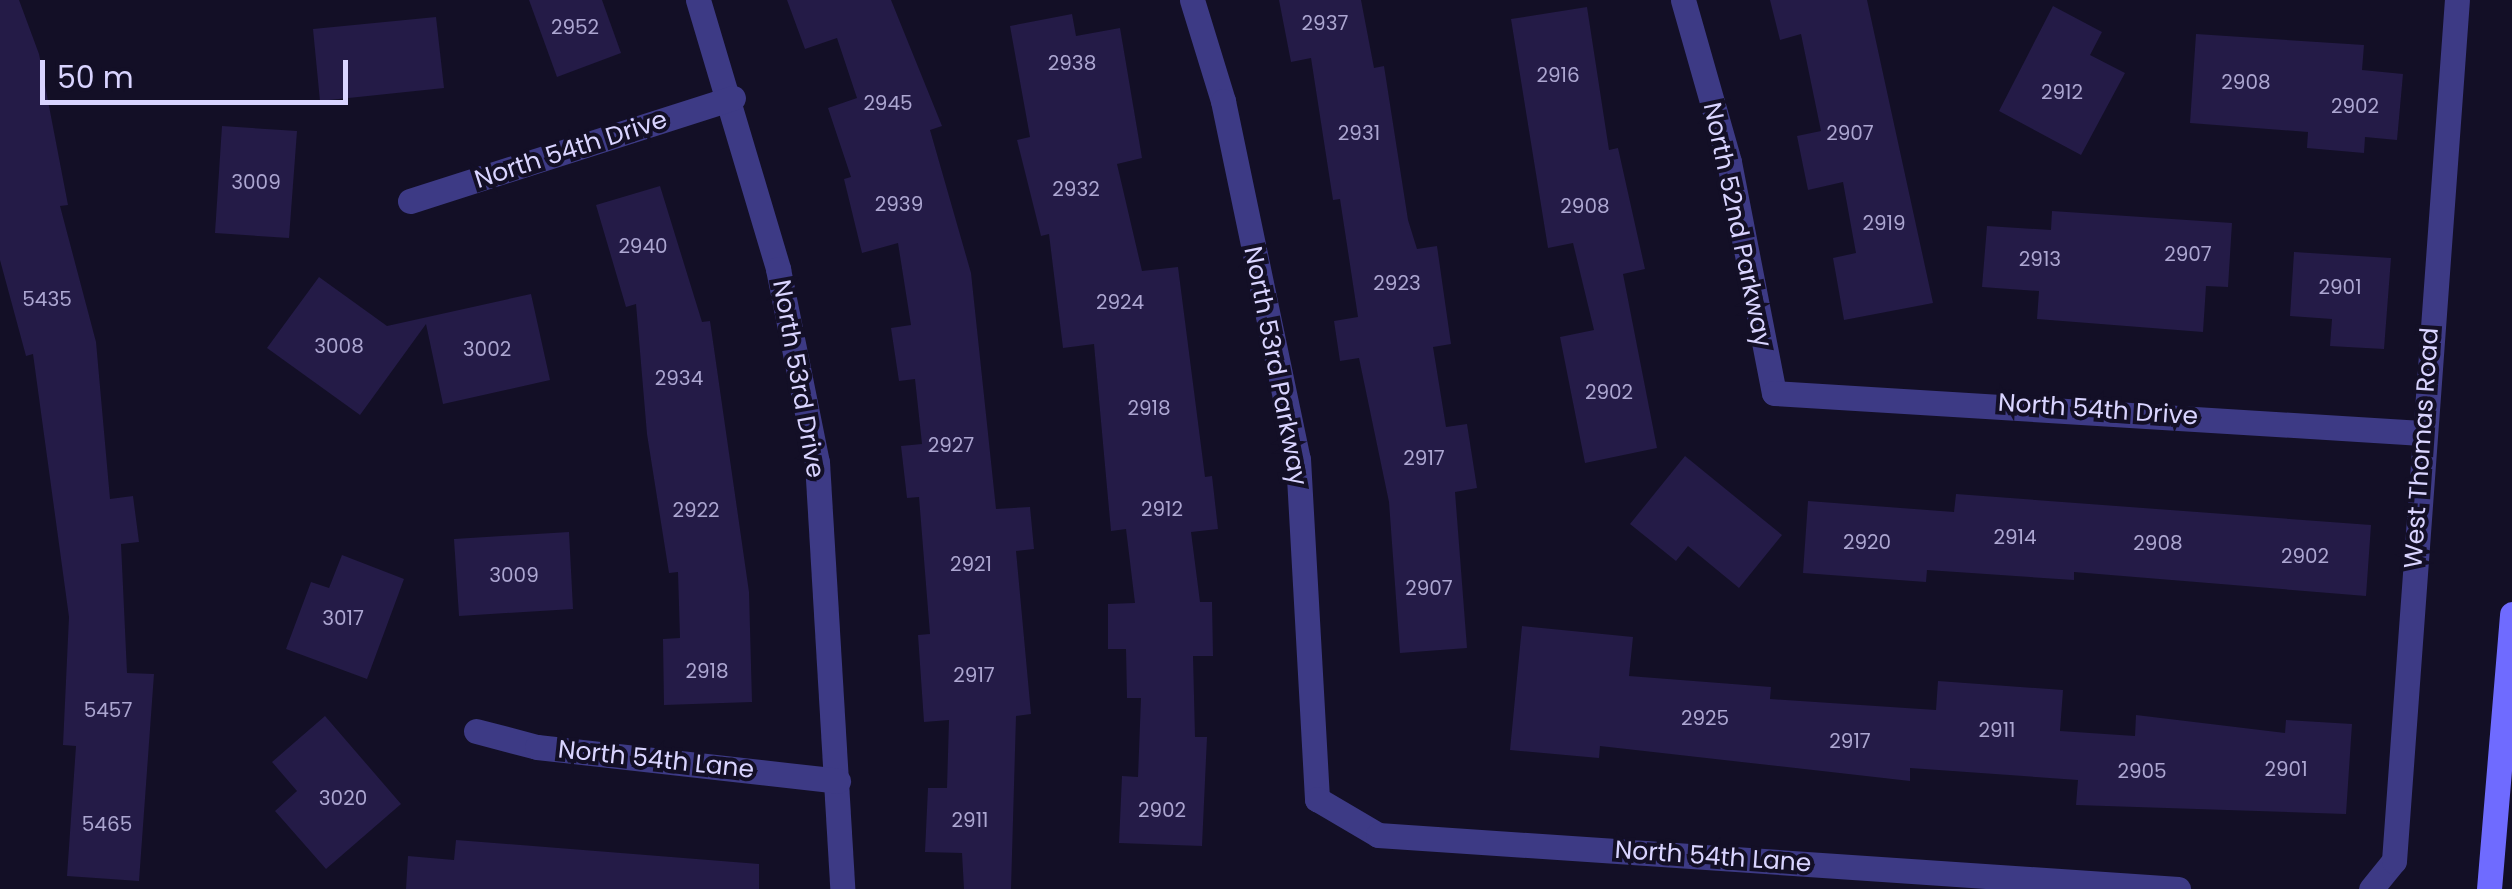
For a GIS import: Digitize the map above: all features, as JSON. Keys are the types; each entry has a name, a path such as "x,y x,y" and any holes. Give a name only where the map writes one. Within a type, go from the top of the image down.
{"main road":[{"path":"2489,889 2512,614"}],"street":[{"name":"North 53rd Drive","path":"698,0 732,98 817,462 842,889"},
{"name":"North 53rd Parkway","path":"1192,0 1223,101 1298,459 1317,799"},
{"name":"North 52nd Parkway","path":"1682,0 1730,162 1774,393"},
{"name":"West Thomas Road","path":"2372,889 2394,861 2422,433 2458,0"},
{"name":"North 54th Drive","path":"410,202 732,98"},
{"name":"North 54th Drive","path":"1774,393 2422,433"},
{"name":"North 54th Lane","path":"476,731 536,747 838,781"},
{"name":"North 54th Lane","path":"1317,799 1378,834 2178,889"}],"building":[{"path":"0,0 19,0 39,54 68,205 60,206 96,342 110,499 133,496 139,542 121,544 127,673 154,674 139,881 67,876 76,746 63,745 69,617 33,354 26,356 0,260"},
{"path":"529,0 602,0 621,53 557,77"},
{"path":"787,0 891,0 942,126 930,130 971,273 996,509 1030,507 1034,549 1016,551 1031,714 1016,716 1011,889 964,889 962,853 925,852 928,788 947,788 949,720 924,722 918,635 930,634 919,497 907,498 901,446 922,444 915,379 899,381 891,328 911,325 898,243 862,253 844,179 851,177 828,108 857,98 837,38 805,49"},
{"path":"1279,0 1361,0 1374,68 1384,66 1408,220 1417,249 1437,246 1451,344 1433,347 1446,427 1467,424 1477,488 1455,492 1467,648 1400,653 1389,502 1359,358 1340,361 1334,321 1358,317 1340,199 1333,200 1311,58 1291,62"},
{"path":"1770,0 1867,0 1933,303 1844,320 1833,258 1856,253 1843,182 1808,190 1797,136 1821,131 1801,34 1780,40"},
{"path":"2053,6 2102,32 2090,55 2125,73 2081,155 1999,111"},
{"path":"1587,7 1609,150 1618,148 1645,269 1623,274 1657,448 1585,463 1560,337 1594,330 1573,243 1548,248 1511,19"},
{"path":"1072,14 1076,36 1120,28 1142,158 1117,164 1142,271 1178,267 1205,477 1212,476 1218,529 1191,532 1200,602 1212,602 1213,656 1193,656 1195,737 1207,737 1202,846 1119,843 1122,776 1138,777 1141,698 1127,698 1126,649 1108,649 1108,604 1135,603 1126,529 1111,531 1094,344 1063,348 1049,234 1041,236 1017,140 1030,137 1010,26"},
{"path":"436,17 444,88 320,101 313,29"},
{"path":"2196,34 2364,45 2362,70 2403,74 2397,140 2365,137 2364,153 2307,148 2308,132 2190,123"},
{"path":"222,126 297,131 289,238 215,233"},
{"path":"660,186 702,322 710,321 749,592 752,702 664,705 663,639 680,638 678,572 669,573 647,434 636,304 626,307 596,205"},
{"path":"2052,211 2232,223 2228,287 2206,286 2203,332 2037,319 2039,291 1982,287 1987,226 2051,230"},
{"path":"2294,252 2391,258 2384,349 2330,346 2332,319 2290,316"},
{"path":"319,277 387,326 531,294 550,380 443,404 426,324 360,415 267,348"},
{"path":"1685,456 1782,535 1739,588 1688,546 1676,561 1630,524"},
{"path":"1956,494 2371,525 2366,596 2074,572 2074,580 1927,570 1926,582 1803,573 1808,501 1954,512"},
{"path":"569,532 573,609 459,616 454,539"},
{"path":"342,555 404,579 367,679 286,649 311,582 329,588"},
{"path":"1522,626 1633,637 1629,676 1771,687 1770,699 1936,710 1938,681 2063,690 2060,731 2135,736 2136,715 2285,733 2286,720 2352,724 2346,814 2076,805 2078,780 1910,768 1910,781 1600,746 1599,758 1510,750"},
{"path":"325,716 401,804 326,869 275,811 297,791 272,762"},
{"path":"456,840 759,864 759,889 406,889 408,856 454,860"}]}
